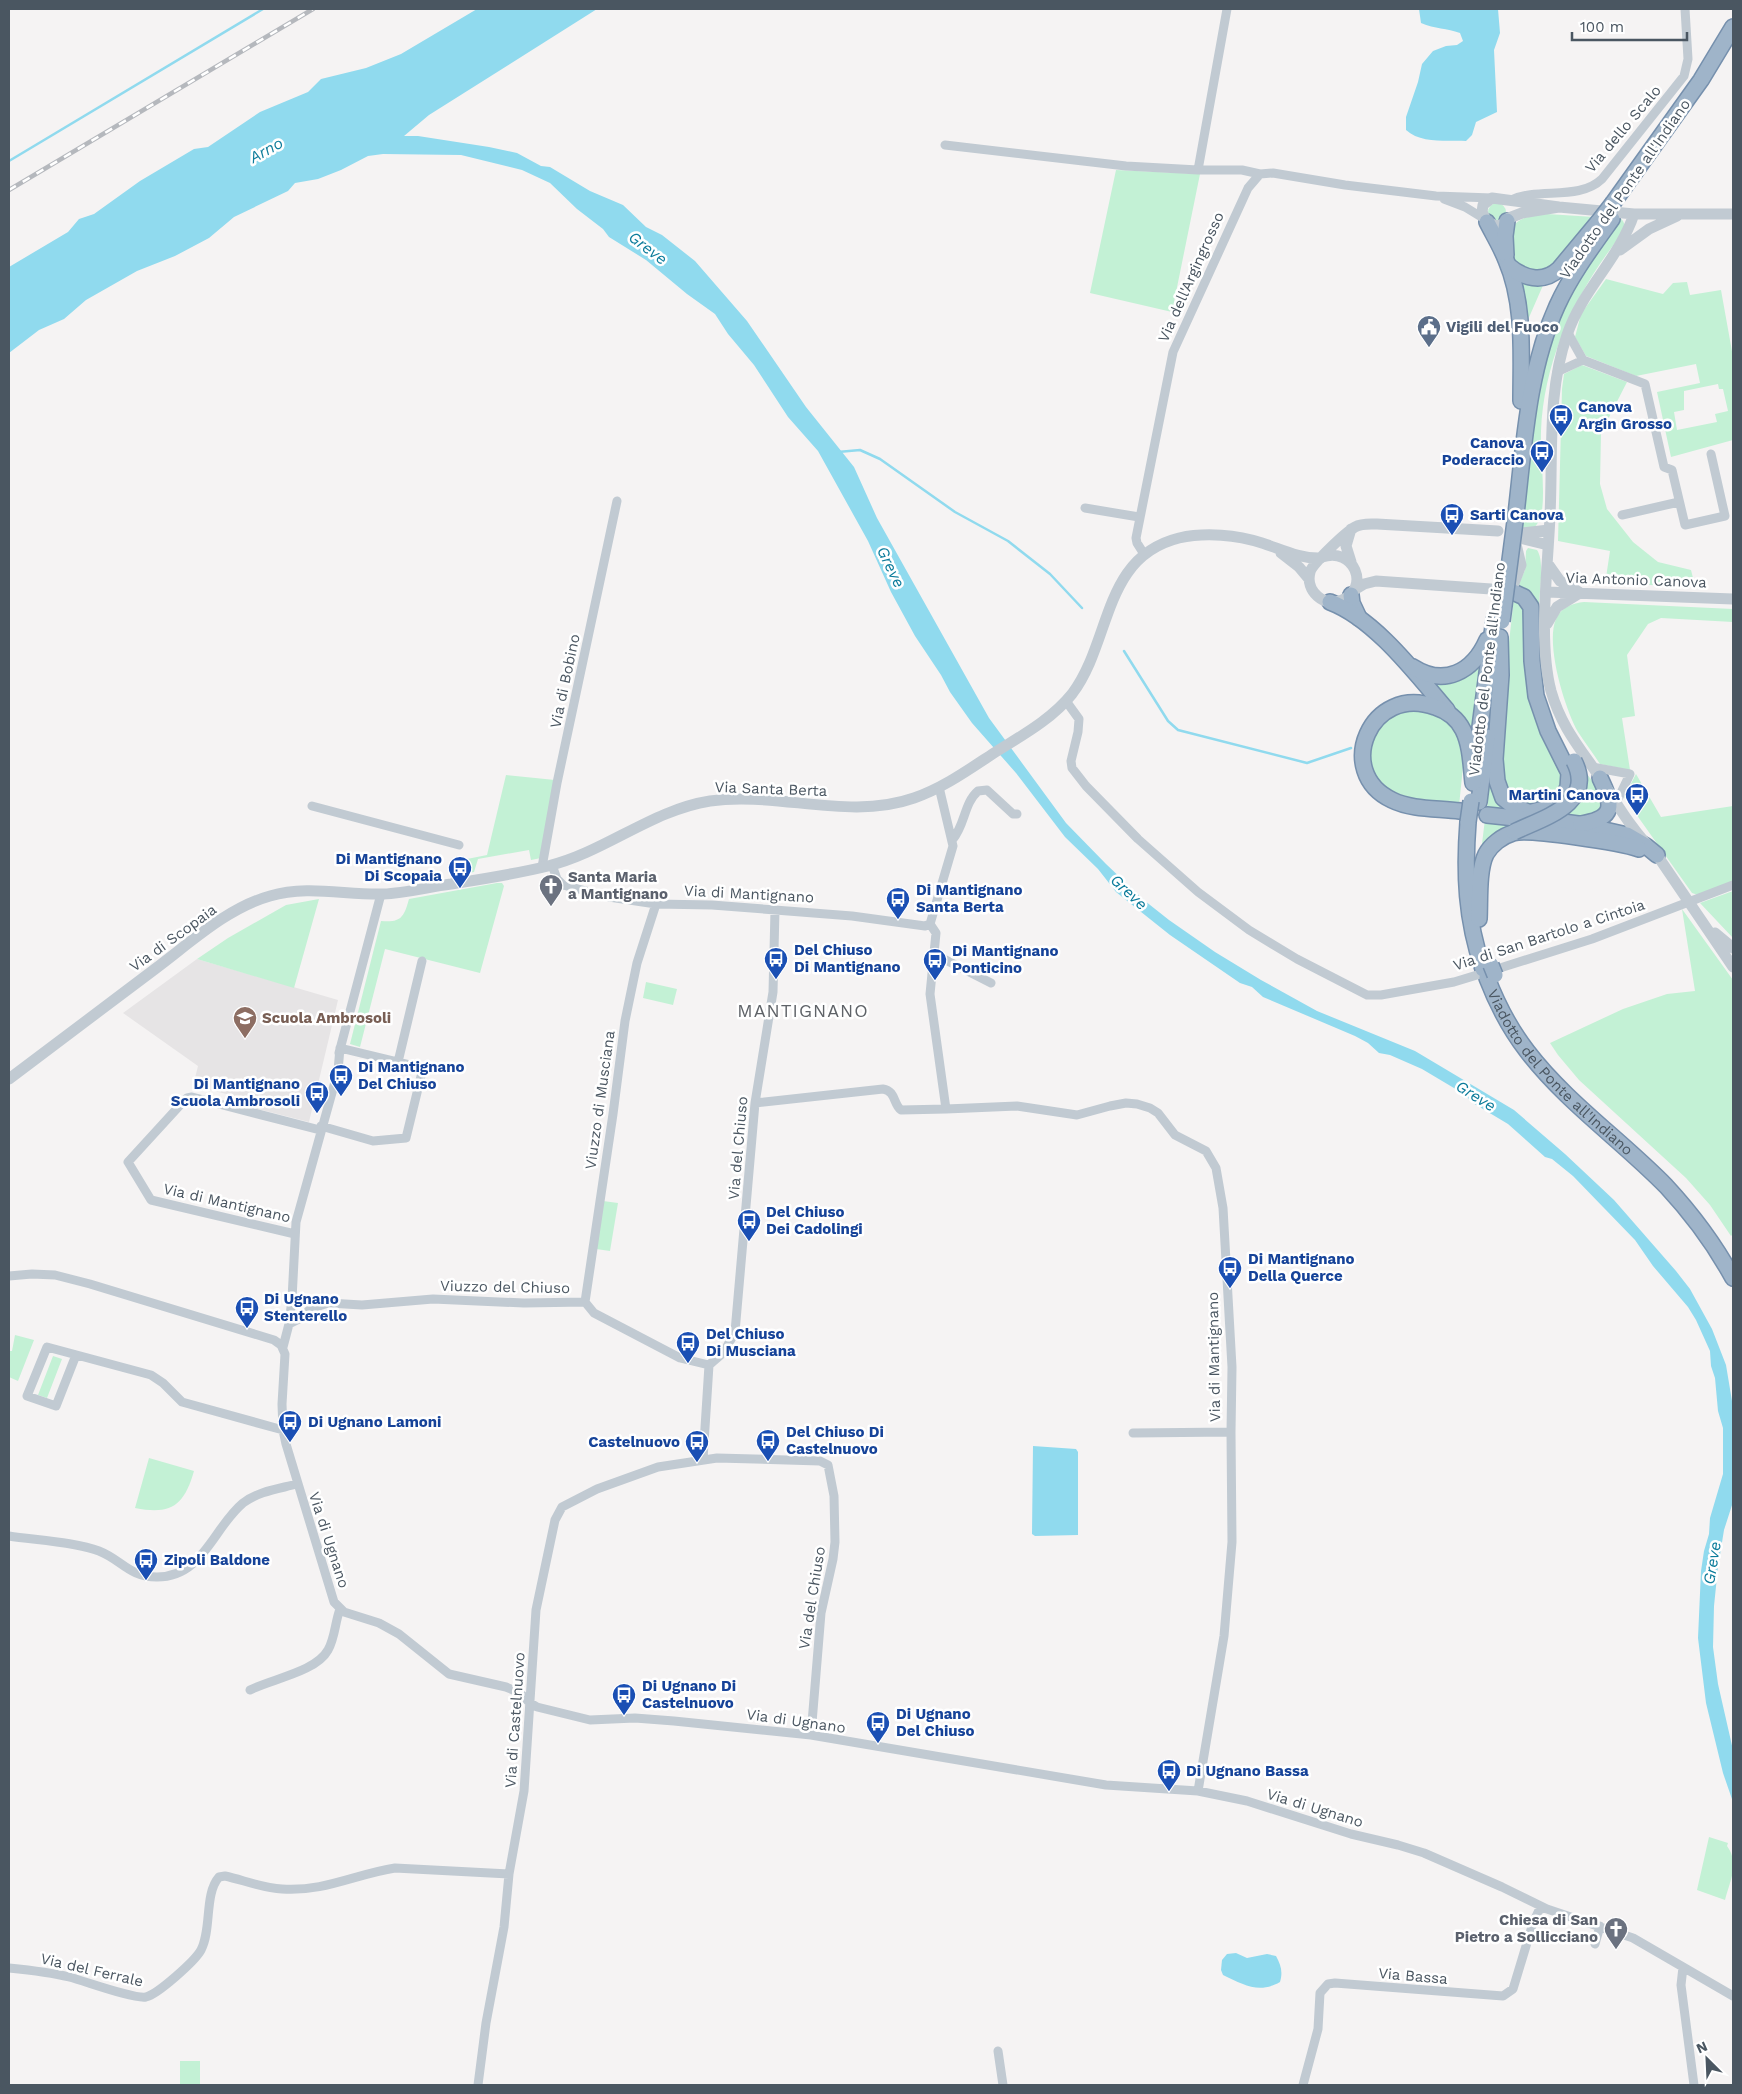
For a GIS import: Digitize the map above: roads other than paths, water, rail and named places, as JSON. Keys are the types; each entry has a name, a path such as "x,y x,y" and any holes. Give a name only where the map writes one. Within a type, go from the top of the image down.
{"highway":[{"name":"Viadotto del Ponte all'Indiano","path":"1623,208 1733,27"},
{"name":"Viadotto del Ponte all'Indiano","path":"1512,514 1521,401 1534,342 1549,303 1568,266 1606,220 1623,208 1709,86 1733,46"},
{"path":"1508,219 1505,236 1507,262 1520,274 1533,278 1551,275 1606,220"},
{"path":"1485,220 1507,262 1516,293 1521,326 1521,401"},
{"name":"Viadotto del Ponte all'Indiano","path":"1606,220 1570,282 1548,327 1533,385 1512,514 1474,812 1466,852 1468,904 1476,945 1520,1023 1552,1065 1678,1185 1701,1213 1733,1260"},
{"path":"1511,591 1524,597 1531,607 1533,671 1539,706 1548,731 1569,770 1570,777 1566,792 1558,801 1547,808 1532,812"},
{"path":"1352,592 1352,603 1359,618"},
{"path":"1330,602 1359,618 1404,660 1459,724 1466,738 1473,783"},
{"name":"Viadotto del Ponte all'Indiano","path":"1497,627 1473,783 1475,886 1480,919 1501,1011 1528,1053 1564,1091 1647,1168 1677,1199 1708,1237 1733,1278"},
{"path":"1404,660 1425,674 1440,676 1454,674 1470,665 1497,627"},
{"path":"1497,627 1501,676 1496,759 1497,781 1505,800 1516,808 1532,812 1548,820"},
{"path":"1480,919 1482,868 1485,856 1497,841 1560,810 1570,803 1578,784 1578,771 1554,728 1533,671"},
{"path":"1448,711 1414,702 1403,703 1388,709 1378,717 1369,729 1363,746 1365,771 1377,790 1394,801 1403,804 1578,824 1627,835 1646,846 1660,859"},
{"path":"1578,824 1598,820 1607,811 1608,796 1596,772"},
{"path":"1514,832 1536,833 1625,845 1645,851 1660,859"}],"street":[{"path":"1198,170 1227,9"},
{"name":"Via dello Scalo","path":"1511,200 1522,196 1550,194 1590,187 1598,183 1684,76 1688,60 1685,9"},
{"path":"945,145 1126,166 1198,170 1242,170 1260,174 1273,173 1345,185 1436,196 1492,198 1559,207 1623,208 1649,214 1733,214"},
{"name":"Via dell'Argingrosso","path":"1144,554 1136,538 1139,517 1154,453 1166,378 1173,352 1248,188 1260,174"},
{"path":"1436,196 1465,207 1497,226 1508,219 1529,211 1559,207"},
{"path":"1485,220 1482,208 1492,198"},
{"path":"1508,219 1511,200"},
{"name":"Via Antonio Canova","path":"1617,252 1623,208"},
{"name":"Via Antonio Canova","path":"1631,241 1642,228 1649,214"},
{"name":"Via Antonio Canova","path":"1686,214 1660,223 1617,252 1585,296 1568,332 1557,372 1553,412 1547,592 1733,599"},
{"path":"1568,332 1583,360 1645,384 1664,467 1672,470 1685,525 1725,516 1711,454"},
{"path":"1557,372 1583,360"},
{"name":"Via di Bobino","path":"547,866 557,783 617,501"},
{"path":"1622,515 1679,502"},
{"path":"1085,508 1139,517"},
{"path":"1309,579 1311,569 1321,557 1351,529 1361,525 1377,524 1478,530 1498,533"},
{"path":"1351,529 1346,546 1357,581 1352,592"},
{"path":"1519,539 1549,530"},
{"path":"1144,554 1169,541 1201,535 1236,538 1304,557 1337,555 1376,581"},
{"path":"1519,539 1548,545"},
{"path":"1511,591 1521,564 1519,539"},
{"path":"1274,548 1299,567 1309,579 1314,593 1321,600 1330,602 1344,600 1364,584 1376,581 1491,589"},
{"name":"Via Santa Berta","path":"547,866 590,851 668,814 700,803 720,800 750,800 876,806 903,802 939,787 1036,726 1054,713 1066,701 1084,674 1117,590 1127,573 1144,554"},
{"path":"1545,628 1558,607 1580,593 1560,581 1548,564"},
{"path":"1547,592 1545,628 1546,665 1554,700 1572,739 1596,772 1620,812 1641,839 1660,859"},
{"name":"Via di San Bartolo a Cintoia","path":"1066,701 1079,719 1071,761 1072,768 1082,782 1138,839 1224,913 1274,945 1336,980 1371,996 1454,982 1491,971 1592,939 1733,885"},
{"path":"1596,772 1619,797 1651,841 1660,859 1733,967"},
{"path":"1596,772 1630,774 1619,797"},
{"path":"939,787 953,839 952,852 930,924 936,933 930,985 946,1110"},
{"path":"953,839 959,831 972,796 980,790 986,790 1013,814 1017,814"},
{"path":"312,806 459,845"},
{"path":"381,894 547,866"},
{"name":"Via di Mantignano","path":"547,866 557,879 566,886 615,898 656,904 712,905 852,916 925,926 930,924"},
{"name":"Via di Scopaia","path":"9,1079 197,938 248,904 269,896 295,891 381,894"},
{"name":"Via di Mantignano","path":"283,1347 289,1324 296,1222 321,1128 330,1102 338,1071 340,1048 381,894"},
{"name":"Viuzzo di Musciana","path":"585,1302 613,1114 624,1021 637,964 656,904"},
{"name":"Via del Chiuso","path":"709,1365 724,1352 735,1332 755,1103 773,992 775,910"},
{"path":"1706,926 1733,948"},
{"path":"934,954 991,982"},
{"path":"398,1062 422,961"},
{"name":"Via di Mantignano","path":"295,1234 151,1200 128,1162 182,1103 187,1098 192,1097 374,1141 406,1138 423,1068 340,1048"},
{"name":"Via di Mantignano","path":"755,1103 883,1089 889,1090 892,1093 900,1110 946,1110 1017,1106 1077,1114 1126,1103 1137,1104 1150,1108 1158,1114 1175,1135 1206,1151 1216,1168 1223,1208 1232,1367 1230,1432 1232,1542 1228,1605 1198,1791"},
{"path":"9,1276 55,1275 90,1284 274,1340 283,1347"},
{"name":"Viuzzo del Chiuso","path":"289,1324 302,1317 310,1309 328,1303 362,1305 433,1299 524,1303 585,1302 594,1313 680,1358 709,1365"},
{"path":"76,1355 56,1406 27,1396 47,1347 151,1375 163,1383 182,1402 283,1430"},
{"name":"Via di Ugnano","path":"283,1347 285,1354 282,1404 283,1430 297,1484 331,1595 340,1609 388,1627 409,1641 449,1674 482,1680 513,1689 524,1696 529,1702 554,1712 595,1721 635,1718 666,1720 811,1735 1106,1785 1198,1791 1247,1801 1351,1834 1407,1847 1479,1876 1541,1906 1633,1938 1733,1996"},
{"path":"702,1459 709,1365"},
{"path":"1133,1433 1230,1432"},
{"name":"Via del Chiuso","path":"702,1459 744,1458 820,1461 828,1465 834,1496 833,1559 821,1612 811,1735"},
{"name":"Via di Castelnuovo","path":"478,2085 486,2023 504,1928 509,1874 524,1791 536,1610 555,1520 562,1507 635,1474 658,1467 702,1459"},
{"path":"9,1536 90,1549 106,1555 134,1573 163,1577 192,1566 236,1510 248,1500 266,1492 297,1484"},
{"path":"250,1690 266,1682 298,1672 320,1659 330,1646 340,1609"},
{"name":"Via del Ferrale","path":"9,1968 47,1972 131,1994 148,1996 158,1991 200,1951 208,1923 212,1890 219,1877 225,1876 282,1889 336,1884 382,1870 396,1868 509,1874"},
{"name":"Via Bassa","path":"1303,2085 1318,2028 1320,1993 1328,1984 1503,1996 1513,1989 1533,1923 1541,1906"},
{"path":"1596,1944 1600,1926"},
{"path":"1684,1967 1681,1985 1694,2085"},
{"path":"998,2051 1003,2085"}],"water":[{"path":"477,9 597,9 429,115 404,136 418,136 489,147 517,153 541,166 550,167 590,191 623,205 646,227 662,235 695,261 747,321 806,407 854,467 877,518 989,718 1066,823 1145,901 1215,952 1317,1011 1415,1051 1514,1110 1614,1200 1690,1289 1712,1329 1726,1365 1733,1407 1733,1502 1724,1530 1718,1567 1714,1606 1713,1647 1718,1684 1733,1750 1733,1802 1723,1773 1706,1703 1698,1638 1701,1571 1704,1551 1709,1534 1710,1518 1723,1474 1723,1428 1718,1411 1710,1351 1688,1307 1653,1266 1635,1240 1573,1176 1552,1159 1545,1157 1508,1124 1473,1103 1464,1094 1422,1069 1390,1055 1379,1053 1368,1043 1355,1036 1263,997 1252,987 1240,983 1170,935 1116,892 1098,869 1065,837 1016,773 972,723 950,692 915,636 891,592 868,541 818,451 788,417 754,365 728,334 715,314 687,294 646,260 609,237 603,229 577,209 550,183 522,170 461,155 383,154 368,156 318,179 295,183 288,191 234,217 209,238 175,256 137,271 86,300 64,319 39,330 9,353 9,267 68,232 79,219 94,214 140,181 194,149 208,147 260,112 308,92 321,79 366,68 401,54"},
{"path":"1419,9 1498,9 1500,33 1494,50 1497,112 1476,122 1472,135 1466,141 1427,139 1406,130 1406,117 1422,64 1433,51 1446,46 1457,45 1463,41 1460,33 1421,23"},
{"path":"1033,1446 1076,1449 1078,1452 1078,1535 1035,1536 1032,1534"},
{"path":"1236,1953 1247,1958 1267,1954 1276,1956 1281,1969 1280,1982 1272,1986 1258,1988 1245,1985 1223,1975 1221,1970 1222,1960 1227,1954"}],"waterway":[{"path":"9,161 263,9"},
{"path":"838,452 860,450 880,459 955,512 1008,541 1050,574 1082,608"},
{"path":"1124,651 1168,721 1178,730 1307,763 1351,748"}],"railway":[{"path":"9,190 313,9"}],"place":[{"name":"Vigili del Fuoco","path":"1429,348"},
{"name":"Canova Argin Grosso","path":"1561,437"},
{"name":"Canova Poderaccio","path":"1542,473"},
{"name":"Sarti Canova","path":"1452,536"},
{"name":"Martini Canova","path":"1637,816"},
{"name":"Di Mantignano Di Scopaia","path":"460,889"},
{"name":"Santa Maria a Mantignano","path":"551,907"},
{"name":"Di Mantignano Santa Berta","path":"898,920"},
{"name":"Del Chiuso Di Mantignano","path":"776,980"},
{"name":"Di Mantignano Ponticino","path":"935,981"},
{"name":"Scuola Ambrosoli","path":"245,1039"},
{"name":"Di Mantignano Del Chiuso","path":"341,1097"},
{"name":"Di Mantignano Scuola Ambrosoli","path":"317,1114"},
{"name":"Del Chiuso Dei Cadolingi","path":"749,1242"},
{"name":"Di Mantignano Della Querce","path":"1230,1289"},
{"name":"Di Ugnano Stenterello","path":"247,1329"},
{"name":"Del Chiuso Di Musciana","path":"688,1364"},
{"name":"Di Ugnano Lamoni","path":"290,1443"},
{"name":"Del Chiuso Di Castelnuovo","path":"768,1462"},
{"name":"Castelnuovo","path":"697,1463"},
{"name":"Zipoli Baldone","path":"146,1581"},
{"name":"Di Ugnano Di Castelnuovo","path":"624,1716"},
{"name":"Di Ugnano Del Chiuso","path":"878,1744"},
{"name":"Di Ugnano Bassa","path":"1169,1792"},
{"name":"Chiesa di San Pietro a Sollicciano","path":"1616,1950"}],"district":[{"name":"MANTIGNANO","path":"803,1010"}],"water label":[{"name":"Arno","path":"266,150"},
{"name":"Greve","path":"648,248"},
{"name":"Greve","path":"891,567"},
{"name":"Greve","path":"1129,892"},
{"name":"Greve","path":"1476,1096"},
{"name":"Greve","path":"1712,1563"}]}
